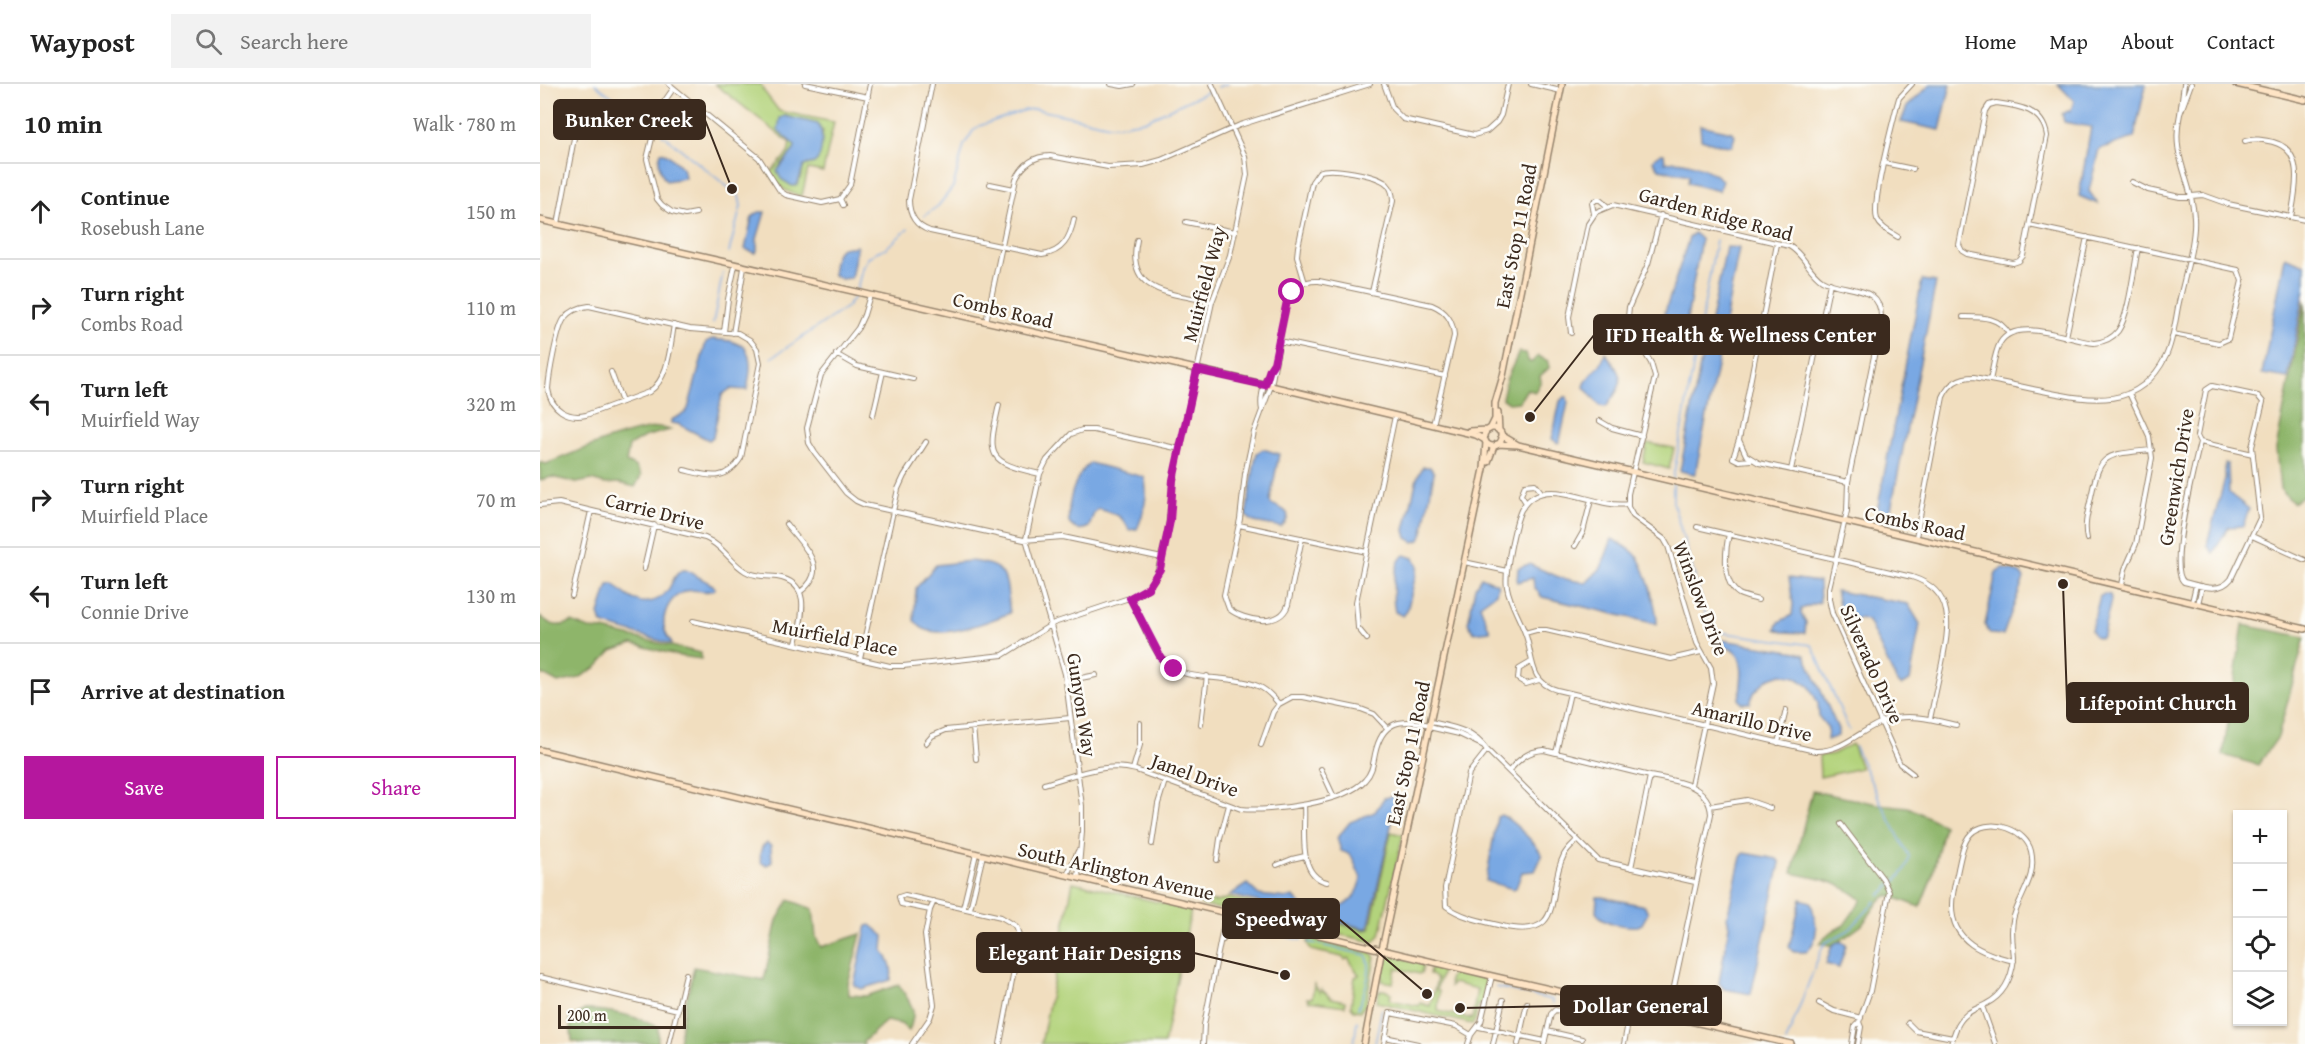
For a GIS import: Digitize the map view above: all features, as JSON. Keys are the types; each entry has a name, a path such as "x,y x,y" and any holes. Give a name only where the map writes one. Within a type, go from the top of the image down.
{"street":[{"path":"669,84 759,158 780,191 822,203 840,199 849,185 870,84"},
{"path":"805,84 868,97"},
{"path":"932,84 908,202 910,212 921,227 1034,255 1049,254 1056,250 1066,241 1074,219"},
{"path":"1111,84 1125,86 1133,84"},
{"name":"Muirfield Way","path":"1160,569 1170,521 1172,488 1197,370 1212,302 1230,255 1247,167 1212,84"},
{"path":"986,322 1018,175 1033,159 1046,156 1100,166 1136,167 1161,160 1232,128 1370,84"},
{"path":"1384,84 1393,109 1403,119 1472,135 1485,132 1497,122 1501,115 1508,84"},
{"path":"1531,84 1561,91"},
{"name":"East Stop 11 Road","path":"1489,430 1495,419 1496,403 1562,84"},
{"path":"1898,237 1882,227 1877,220 1876,212 1897,105 1899,98 1912,84"},
{"path":"1916,537 1946,391 1952,383 1962,378 1972,377 2089,400 2107,399 2128,393 2144,384 2158,368 2168,350 2194,225 2190,196 2177,150 2184,84"},
{"path":"2180,114 2191,84"},
{"path":"2236,84 2305,100"},
{"path":"673,89 658,109 647,159 657,199 662,205 672,212 685,215 696,213"},
{"path":"1997,103 2027,109 2038,116 2045,126 2046,141 2029,225 2023,256 2016,263 1968,255 1960,249 1959,241 1983,122 1990,105 1997,103"},
{"path":"558,224 577,122 575,115"},
{"path":"2245,141 2258,139 2279,143 2294,154 2300,172 2291,217"},
{"path":"1884,163 1912,169"},
{"path":"1305,282 1297,256 1311,184 1316,174 1324,169 1332,169 1378,179 1387,184 1392,193 1372,292"},
{"path":"2132,182 2148,190 2179,197 2203,195 2228,204 2305,220"},
{"path":"990,184 1014,189"},
{"path":"840,199 843,205"},
{"path":"1571,333 1569,323 1588,224 1594,214 1607,206 1600,200 1596,200 1592,203 1594,214"},
{"name":"Garden Ridge Road","path":"1607,206 1620,205 1797,250 1814,273 1830,283 1867,293 1876,302"},
{"path":"1539,680 1531,662 1525,633 1508,591 1507,572 1520,514 1526,503 1542,493 1557,492 1616,506 1628,504 1655,375 1651,363 1629,327 1628,313 1648,264 1660,215"},
{"name":"Combs Road","path":"540,220 1268,385 1458,430 1476,435 1485,441"},
{"path":"1186,222 1235,232"},
{"path":"2029,225 2236,268 2241,274 2242,281 2231,334 2226,341 2219,343 2172,334"},
{"path":"2066,337 2087,237"},
{"path":"1137,240 1134,262 1145,283 1157,289 1212,302"},
{"path":"1777,244 1733,458 1848,482"},
{"path":"1990,380 1997,349 2009,334 2027,330 2094,343 2105,341 2118,332 2123,321 2138,248"},
{"path":"724,332 735,266"},
{"path":"733,333 744,268"},
{"path":"1302,538 1285,613 1278,619 1267,621 1232,612 1226,605 1224,595 1239,525 1245,474 1252,440 1262,411 1261,405 1268,385 1270,369 1274,363 1288,297 1294,289 1305,282 1319,281 1434,306 1443,311 1451,320 1454,336 1434,425"},
{"path":"1791,470 1830,283"},
{"path":"870,295 861,322 827,365 818,382 807,433 813,450 849,496 861,504 1026,540 1065,537 1162,558"},
{"name":"Silverado Drive","path":"1876,302 1881,309 1881,322 1848,482 1845,523 1829,588 1830,609 1900,764 1913,774"},
{"path":"675,325 664,373 660,383 649,392 586,415 576,416 560,411 550,398 549,381 560,327 571,312 589,306 675,325 742,334 753,343 758,351 760,363 741,456 730,471 715,476 684,470"},
{"path":"1963,317 1993,319 2009,334"},
{"path":"1279,341 1445,376"},
{"path":"836,354 853,365 913,379"},
{"path":"611,372 622,402"},
{"path":"873,415 883,372"},
{"name":"Greenwich Drive","path":"2196,585 2181,579 2179,543 2200,442 2196,436 2208,387 2214,386 2261,398 2263,402 2252,447 2253,454"},
{"path":"2122,585 2125,569 2136,544 2152,466 2149,436 2128,393"},
{"name":"East Stop 11 Road","path":"1499,394 1500,433"},
{"path":"999,405 992,437 994,454 1007,466 1040,474"},
{"path":"1367,639 1359,631 1356,608 1395,416"},
{"path":"1600,421 1612,428 1642,436"},
{"path":"1026,540 1040,474 1055,449 1068,436 1082,430 1094,430 1180,449"},
{"name":"Combs Road","path":"1458,430 1489,430"},
{"path":"1489,430 1500,433 1501,440 1496,445 1485,441 1485,435 1489,430"},
{"name":"Combs Road","path":"1500,433 1518,445"},
{"path":"1738,440 1751,460"},
{"name":"East Stop 11 Road","path":"1364,1044 1484,469 1485,441"},
{"path":"860,659 902,480 926,442"},
{"path":"2195,603 2196,585 2216,589 2226,585 2232,577 2261,515 2253,454 2200,442"},
{"name":"East Stop 11 Road","path":"1484,469 1496,445"},
{"name":"Combs Road","path":"1496,445 1518,445 2305,629"},
{"path":"2087,539 2086,522 2096,472 2100,465 2116,454 2152,450"},
{"path":"1526,503 1521,492 1527,484 1536,485 1542,493"},
{"path":"1575,546 1583,532 1591,500"},
{"name":"Carrie Drive","path":"540,505 556,503 708,539 744,571 755,575 785,579 800,592"},
{"name":"Winslow Drive","path":"1628,504 1634,518 1659,535 1667,545 1701,652 1711,668 1713,678 1691,785"},
{"path":"572,596 591,511"},
{"path":"786,524 808,549 814,563 811,580 800,592 803,609 796,644"},
{"path":"644,569 654,525"},
{"path":"1239,525 1366,552"},
{"path":"1697,527 1918,579 1933,589 1947,610 1949,627 1930,719"},
{"path":"1729,534 1724,558 1731,583 1739,594 1758,600"},
{"path":"2252,536 2305,560"},
{"name":"Gunyon Way","path":"1026,540 1065,681 1083,824 1078,878"},
{"path":"1464,562 1507,572"},
{"name":"Muirfield Place","path":"693,621 890,666 995,657 1008,652 1051,625 1076,614 1130,598 1148,588 1160,569"},
{"path":"2195,603 2202,586"},
{"path":"1130,598 1166,663 1180,672 1259,686 1279,704"},
{"path":"1525,633 1546,630 1669,659 1701,652"},
{"name":"Amarillo Drive","path":"1531,662 1520,668 1517,674 1518,679 1526,684 1539,680 1551,688 1570,693 1812,751 1827,751 1838,747 1881,722 1904,717 1930,719 1956,725"},
{"path":"1065,681 1096,675"},
{"path":"1201,724 1207,676"},
{"path":"1556,753 1570,693"},
{"path":"1261,745 1271,715 1279,704 1286,699 1298,696 1361,709 1374,714 1387,728"},
{"path":"1778,743 1786,710"},
{"path":"927,743 932,736 942,731 1070,718"},
{"path":"1321,769 1334,797 1358,786 1367,778 1372,769 1377,745 1387,728 1399,722 1409,721 1430,725 1471,739 1487,750 1576,841 1598,860 1695,882"},
{"path":"1133,769 1140,745 1140,723"},
{"path":"973,727 976,759"},
{"name":"South Arlington Avenue","path":"540,750 1791,1044"},
{"path":"1487,750 1469,773 1445,888 1446,906 1467,918 1522,930 1536,927 1550,914 1563,856 1576,841"},
{"path":"1509,771 1520,758 1527,754 1536,751 1556,753 1691,785 1701,793 1710,806 1711,814 1668,1015"},
{"name":"Janel Drive","path":"1044,784 1113,766 1133,769 1229,805 1253,810 1304,805 1334,797"},
{"path":"1630,868 1650,776"},
{"path":"1152,844 1158,804 1165,781"},
{"path":"1710,806 1748,800 1770,808"},
{"path":"1217,860 1229,805"},
{"path":"1304,805 1305,856 1312,872 1327,882"},
{"path":"1842,824 1889,891 1870,992 1851,1044"},
{"path":"1953,1044 1960,1021 1972,1010 1994,1000 2011,978 2014,961 2012,926 2014,915 2032,874 2032,854 2023,837 2001,826 1981,828 1967,839 1961,855 1952,897 1953,915 1958,929 1971,945 1991,956 2014,961"},
{"path":"1067,875 1080,848"},
{"path":"963,908 979,854"},
{"path":"970,909 979,854"},
{"path":"1277,865 1305,856"},
{"path":"930,910 901,904 899,900 901,895 1001,917 1016,926 1020,938 1000,1044"},
{"path":"912,1044 930,1018 934,1005 925,934 934,901"},
{"path":"1203,1044 1204,1025 1226,912"},
{"path":"1222,940 1229,931 1233,914"},
{"path":"669,1044 686,974"},
{"path":"1468,1044 1471,1035 1479,1027 1492,975"},
{"path":"540,977 678,1010"},
{"path":"1493,1044 1503,1000"},
{"path":"1518,1044 1527,1003"},
{"path":"1819,1003 1860,1020"},
{"path":"1624,1044 1631,1006"},
{"path":"1982,1006 1995,1043"},
{"path":"1479,1027 1545,1043 1551,1014 1555,1010 1588,1016"},
{"path":"1384,1044 1389,1013 1455,1026 1471,1035"},
{"path":"1858,1044 1860,1020"},
{"path":"1908,1023 1916,1030 1953,1038"},
{"path":"1547,1031 1582,1039"},
{"path":"1385,1037 1418,1044"}],"green space":[{"path":"715,84 761,84 779,111 834,122 823,172 808,169 802,196 783,189 770,173 788,153 790,143","holes":["785,116 808,122 823,131 818,159 804,166 800,179 779,167 795,146 779,130 780,121"]},
{"path":"2305,301 2305,494 2293,503 2280,489 2276,449"},
{"path":"1519,352 1525,353 1529,362 1538,356 1548,361 1549,368 1540,376 1541,381 1535,392 1527,389 1519,402 1509,403 1502,398 1506,380"},
{"path":"659,427 670,430 644,437 629,446 626,462 636,467 641,476 635,487 591,480 577,483 552,477 540,480 540,462 546,464 615,437"},
{"path":"1647,443 1674,448 1669,469 1643,462"},
{"path":"540,616 555,625 572,622 589,629 603,630 701,653 701,659 633,644 612,651 597,667 579,678 558,683 540,673"},
{"path":"2243,625 2305,637 2278,737 2258,765 2223,755"},
{"path":"1852,744 1861,768 1820,777 1819,756 1833,754"},
{"path":"1812,791 1878,804 1908,807 1944,825 1932,877 1920,907 1888,895 1880,900 1862,925 1833,946 1820,943 1829,933 1844,925 1862,900 1837,885 1792,873"},
{"path":"1391,832 1403,835 1380,935 1374,942 1201,905 1202,901 1216,902 1229,898 1365,930 1370,929"},
{"path":"1073,882 1191,910 1164,1044 1041,1044"},
{"path":"789,900 813,909 816,937 821,947 861,934 848,984 849,995 866,996 899,985 912,1007 913,1017 909,1031 901,1024 886,1021 863,1042 864,1044 679,1044 694,967 764,980 777,920"},
{"path":"1311,938 1371,953 1375,956 1366,1005 1360,1011 1354,1010 1351,1006 1355,977 1359,975 1348,958 1345,960 1342,957 1311,950 1307,942"},
{"path":"1388,955 1421,962 1423,966 1421,973 1396,968 1393,983 1382,981"},
{"path":"1435,965 1442,973 1436,990 1439,991 1438,1011 1472,1019 1477,989 1453,983 1450,987 1449,980 1452,973 1470,974 1487,981 1483,1005 1478,1005 1475,1021 1472,1024 1377,1002 1379,991 1384,990 1391,993 1390,1000 1430,1006 1437,979 1429,974 1431,967"},
{"path":"1314,984 1320,993 1321,989 1331,998 1345,1001 1345,1006 1309,1001 1307,998 1312,998"},
{"path":"585,1010 623,1014 658,1027 658,1043 585,1044 572,1041 570,1018"}],"water":[{"path":"1931,84 1951,84 1940,130 1901,122 1907,107"},
{"path":"2058,84 2146,84 2134,138 2099,149 2089,191 2098,204 2079,196 2091,127 2064,122 2062,114 2071,110 2074,101"},
{"path":"785,116 818,124 821,133 822,145 817,160 804,166 797,185 792,186 781,179 777,171 795,146 778,130 780,118"},
{"path":"1700,125 1732,132 1735,135 1732,146 1701,139"},
{"path":"661,152 667,154 683,168 685,178 666,181 660,167"},
{"path":"1664,154 1665,163 1687,163 1717,176 1722,180 1719,191 1688,183 1689,175 1659,169 1653,161"},
{"path":"759,212 765,212 755,253 745,249 752,217"},
{"path":"1694,233 1701,239 1683,342 1672,340 1662,321 1689,238"},
{"path":"857,246 851,278 841,279 833,275 834,260 840,249"},
{"path":"1726,247 1739,248 1721,343 1707,340"},
{"path":"2285,257 2305,265 2305,289 2288,378 2262,374"},
{"path":"1922,280 1936,282 1889,519 1876,516"},
{"path":"712,339 731,341 745,347 750,368 747,390 730,389 722,395 713,437 709,440 678,424 671,423 671,420 688,409 706,342"},
{"path":"1703,350 1720,352 1695,474 1680,471"},
{"path":"1605,352 1616,368 1620,379 1617,391 1606,407 1600,406 1584,387 1588,378 1604,358"},
{"path":"1567,397 1568,403 1558,443 1552,439 1560,401"},
{"path":"1263,449 1279,454 1270,501 1288,515 1281,527 1254,522 1246,516 1257,453"},
{"path":"1090,463 1144,477 1145,503 1137,529 1129,530 1120,517 1098,509 1089,527 1078,529 1069,523 1069,507 1073,490 1084,468"},
{"path":"2225,463 2228,464 2229,493 2249,509 2243,526 2229,527 2213,553 2208,546 2208,540 2225,479"},
{"path":"1423,467 1430,467 1434,473 1423,533 1420,540 1414,542 1407,538 1405,530 1417,478"},
{"path":"1612,539 1633,552 1642,565 1653,597 1657,624 1542,597 1534,587 1533,578 1517,582 1518,568 1529,564 1561,578 1586,583 1601,568"},
{"path":"1404,555 1414,558 1418,566 1407,611 1403,616 1395,612 1393,590 1397,566"},
{"path":"970,561 993,566 1004,575 1010,613 955,630 933,632 921,628 914,620 916,588 936,565"},
{"path":"2003,568 2020,573 2024,578 2003,635 1990,634 1985,625 1996,573"},
{"path":"682,570 713,585 715,589 687,591 680,594 669,605 664,628 671,644 602,624 599,614 608,585 614,584 640,602 654,601 668,590 677,574"},
{"path":"1481,577 1498,584 1496,593 1480,605 1490,631 1474,633 1468,623 1475,587"},
{"path":"1789,578 1819,582 1820,602 1801,609 1806,622 1805,633 1783,632 1776,629 1779,622 1792,615 1793,604"},
{"path":"1836,591 1908,604 1920,624 1910,681 1901,685 1896,680 1868,621 1860,618 1850,622 1842,620"},
{"path":"2110,595 2111,600 2103,635 2100,638 2094,636 2091,630 2100,596"},
{"path":"1716,639 1805,655 1838,729 1838,736 1827,740 1828,728 1819,717 1818,703 1809,686 1795,677 1781,674 1767,679 1754,693 1750,703 1741,703 1739,699 1742,672 1739,658 1731,648 1715,649"},
{"path":"1398,795 1368,929 1230,895 1247,884 1259,895 1288,898 1293,896 1311,910 1320,912 1339,908 1354,897 1361,880 1353,858 1341,851 1337,838 1350,822 1375,812 1384,798"},
{"path":"1501,815 1524,833 1542,856 1535,871 1522,872 1516,888 1513,889 1486,881 1497,817"},
{"path":"767,843 771,846 772,862 767,865 761,863 760,854 761,849"},
{"path":"1744,853 1777,859 1780,863 1751,994 1724,989 1719,983 1729,926 1727,917 1741,857"},
{"path":"1597,897 1645,906 1648,913 1642,924 1638,926 1615,924 1596,912"},
{"path":"1801,899 1811,902 1816,935 1806,952 1794,952 1789,947"},
{"path":"871,925 884,936 883,951 892,971 891,980 861,989 854,985 866,929"},
{"path":"1837,942 1846,945 1839,968 1826,964 1832,945"}],"waterway":[{"path":"595,84 645,121"},
{"path":"1218,87 1227,84"},
{"path":"924,216 938,206 953,187 964,145 979,126 1025,110 1035,109 1119,125 1144,121 1209,91"},
{"path":"662,134 739,196 741,206 729,252"},
{"path":"857,290 862,268 868,258 886,248 908,229"},
{"path":"1673,478 1716,240"},
{"path":"713,323 723,272"},
{"path":"771,358 847,307 856,294"},
{"path":"1673,483 1673,502 1709,625 1718,632 1812,645 1849,730"},
{"path":"1855,747 1909,856 1903,873 1880,895"},
{"path":"1786,1042 1825,943 1849,930 1876,901"},
{"path":"1271,933 1301,940"},
{"path":"1308,942 1366,955 1369,974 1358,1008"},
{"path":"1496,987 1553,1000 1553,1003"},
{"path":"1375,1044 1382,1009"},
{"path":"1354,1044 1357,1021"}],"place":[{"name":"Bunker Creek","path":"732,189"},
{"name":"IFD Health & Wellness Center","path":"1530,417"},
{"name":"Lifepoint Church","path":"2063,584"},
{"name":"Elegant Hair Designs","path":"1285,975"},
{"name":"Speedway","path":"1427,994"},
{"name":"Dollar General","path":"1460,1008"}],"route":[{"path":"1174,669 1161,658 1130,598 1148,588 1160,569 1170,521 1173,480 1197,370 1265,385 1274,363 1288,297 1292,292"}]}
